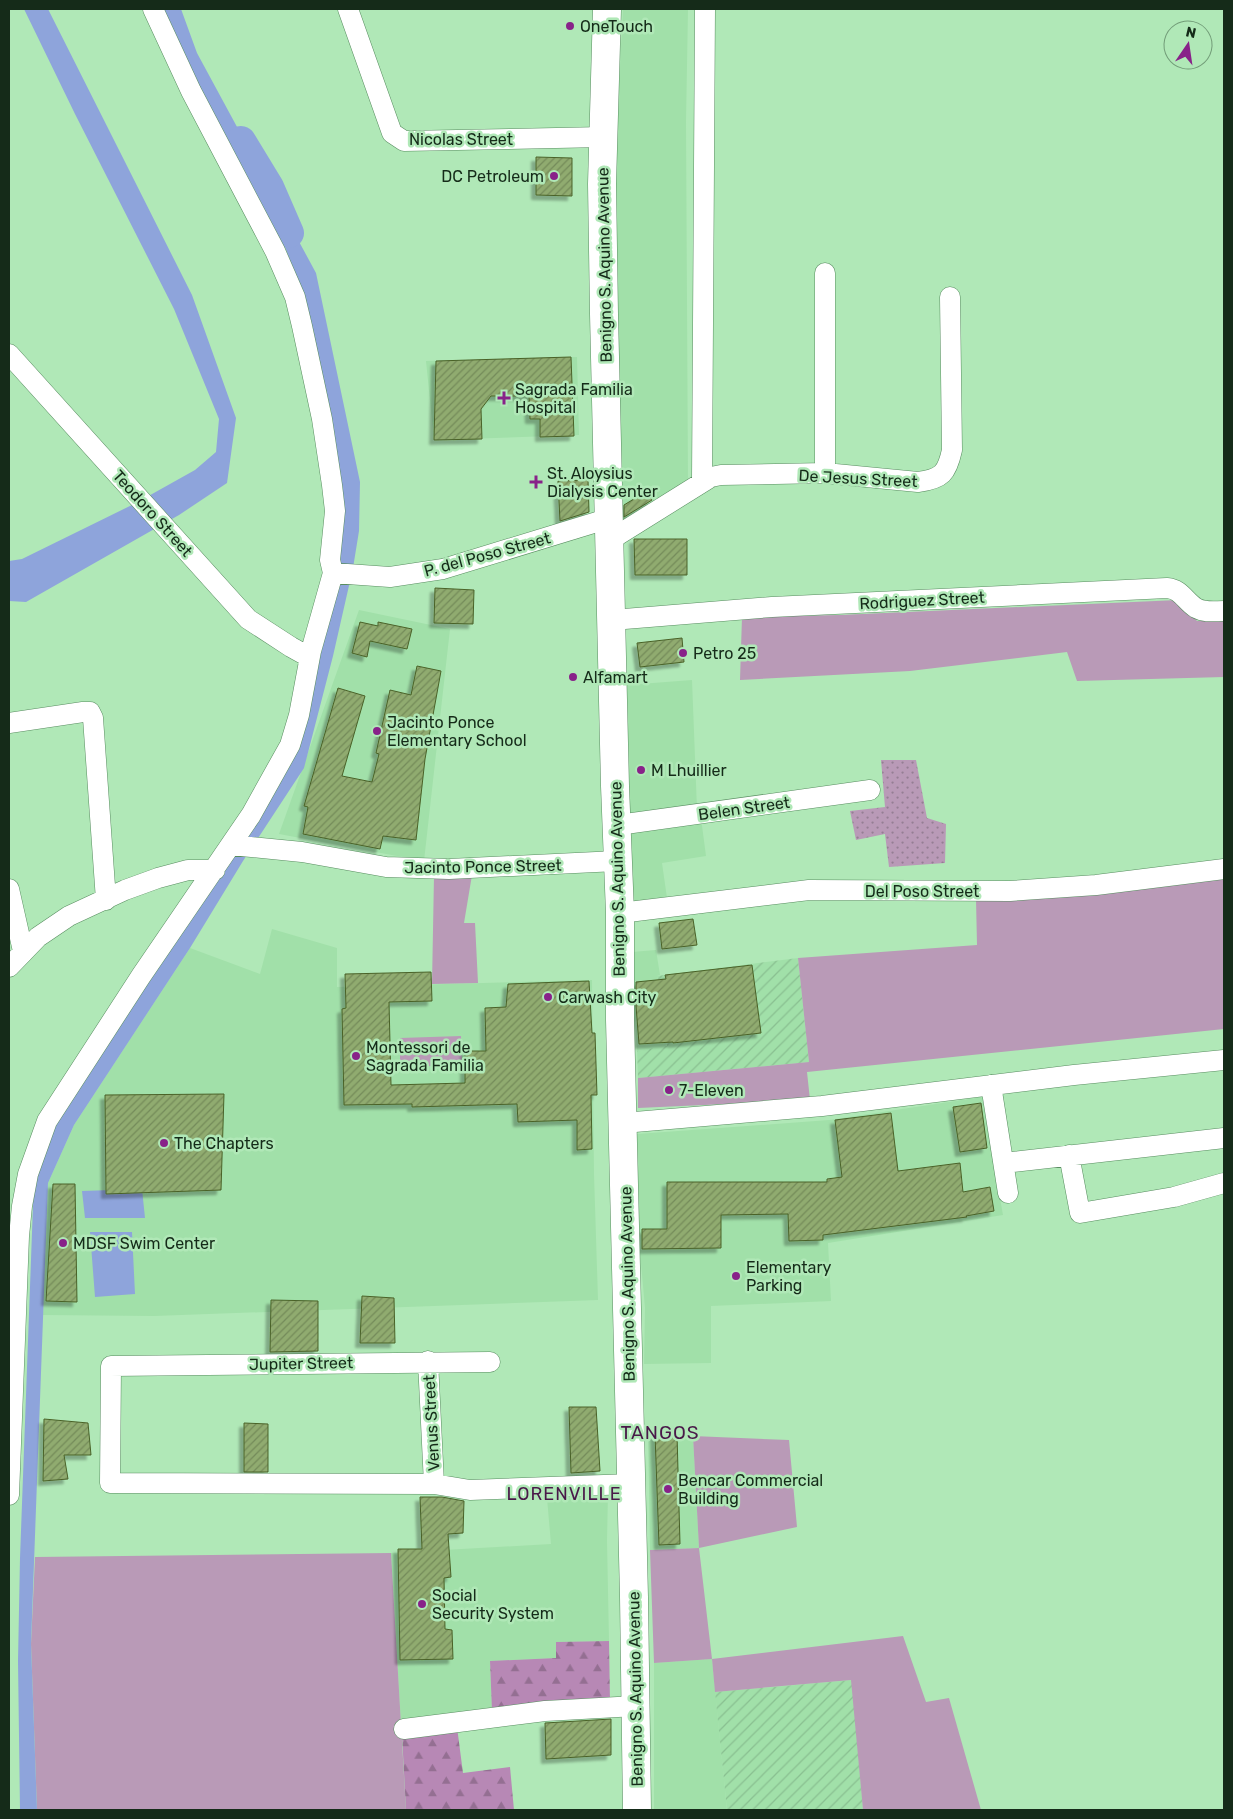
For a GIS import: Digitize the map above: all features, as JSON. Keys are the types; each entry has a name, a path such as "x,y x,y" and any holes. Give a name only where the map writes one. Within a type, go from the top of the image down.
{"main road":[{"name":"Benigno S. Aquino Avenue","path":"607,9 602,184 604,314 615,786 618,825 617,861 620,912 622,1123 632,1484 637,1810"}],"street":[{"path":"9,1495 19,1236 28,1174 47,1120 141,976 252,815 290,745 299,715 310,657 333,573 330,560 335,511 332,484 320,410 294,297 275,251 191,91 153,9"},
{"name":"Nicolas Street","path":"348,9 392,133 404,141 604,137"},
{"path":"702,481 705,9"},
{"path":"825,272 825,473"},
{"name":"De Jesus Street","path":"610,529 702,481 721,475 825,473 918,482 941,476 949,465 952,450 950,297"},
{"name":"Teodoro Street","path":"9,354 248,618 291,647 310,657"},
{"name":"P. del Poso Street","path":"333,573 390,577 443,569 610,529"},
{"name":"Rodriguez Street","path":"612,620 772,607 1167,588 1174,588 1179,591 1197,608 1207,611 1224,610"},
{"path":"9,723 90,712 93,718 106,900"},
{"name":"Belen Street","path":"618,825 870,790"},
{"name":"Jacinto Ponce Street","path":"231,845 302,852 386,867 449,869 617,861"},
{"name":"Del Poso Street","path":"620,912 809,890 1010,891 1096,884 1224,869"},
{"path":"9,968 38,937 69,916 158,878 188,870 215,870"},
{"path":"9,889 23,952"},
{"path":"622,1123 822,1106 991,1085 1224,1060"},
{"path":"991,1085 1008,1193"},
{"path":"1004,1163 1224,1138"},
{"path":"1069,1155 1080,1213 1174,1197 1224,1184"},
{"name":"Jupiter Street","path":"434,1484 110,1483 111,1366 428,1361 490,1362"},
{"name":"Venus Street","path":"428,1361 434,1484"},
{"path":"434,1484 470,1490 632,1484"},
{"path":"404,1729 545,1711 636,1706"}],"shaded area":[{"path":"623,9 688,9 686,122 688,485 618,529 613,193"},
{"name":"Sagrada Familia Hospital","path":"577,357 579,435 434,440 426,361"},
{"path":"1178,600 1197,621 1224,620 1224,677 1077,681 1067,652 910,671 740,680 742,617 840,615"},
{"name":"Jacinto Ponce Elementary School","path":"359,610 450,629 424,861 279,834"},
{"path":"692,680 697,809 630,818 627,685"},
{"path":"881,760 916,760 927,818 946,824 945,863 889,867 885,834 856,840 850,811 885,807"},
{"path":"701,818 706,856 662,863 667,898 629,902 630,826"},
{"path":"472,875 464,923 475,923 478,983 432,984 434,876"},
{"path":"1224,876 1224,1029 807,1072 810,1100 638,1108 638,1078 809,1062 798,958 977,945 976,899"},
{"name":"Montessori de Sagrada Familia","path":"272,929 337,948 337,987 592,980 594,1174 598,1300 154,1316 43,1315 48,1183 74,1125 190,948 260,974"},
{"path":"656,950 660,975 657,976 667,1047 637,1051 632,952"},
{"path":"798,958 809,1062 638,1078 637,1051 667,1046 657,976"},
{"path":"461,1036 462,1065 400,1067 400,1038"},
{"path":"982,1097 1003,1215 828,1243 831,1301 711,1306 711,1363 644,1364 645,1308 640,1252 637,1134 829,1120"},
{"path":"648,1430 693,1436 699,1548 650,1550"},
{"path":"693,1436 789,1440 797,1527 699,1548"},
{"path":"608,1493 609,1641 556,1642 556,1658 490,1661 492,1712 401,1724 391,1553 551,1544 547,1498"},
{"path":"699,1548 712,1659 654,1663 650,1550"},
{"path":"391,1553 406,1810 37,1810 31,1644 35,1557"},
{"path":"903,1636 926,1702 949,1698 981,1810 863,1810 851,1680 715,1692 712,1659"},
{"path":"712,1659 727,1810 654,1810 654,1663"},
{"path":"852,1680 863,1810 727,1810 715,1692"}],"green space":[{"path":"609,1641 610,1703 492,1712 490,1661 556,1658 556,1642"},
{"path":"457,1727 463,1773 510,1767 514,1810 406,1810 402,1735"}],"water":[{"path":"24,9 48,9 192,295 236,418 227,483 179,515 26,602 9,601 9,561 22,559 136,503 195,470 216,452 219,419 174,309"},
{"path":"162,9 181,9 197,53 316,273 360,482 359,531 353,568 333,656 304,768 243,861 190,948 74,1125 48,1183 31,1644 37,1810 20,1810 18,1661 20,1558 34,1178 52,1129 148,980 265,808 338,580 295,274 285,247 193,78"},
{"path":"142,1189 145,1218 85,1218 82,1191"},
{"path":"90,1232 132,1232 135,1294 95,1297"}],"building":[{"name":"DC Petroleum","path":"536,157 572,158 572,196 536,195"},
{"name":"Sagrada Familia Hospital","path":"571,357 574,436 540,437 540,419 530,419 529,396 491,396 481,409 482,439 434,440 436,361"},
{"path":"588,480 589,512 560,521 558,481"},
{"path":"647,491 652,500 624,517 624,505"},
{"path":"634,539 687,539 687,575 635,575"},
{"path":"435,588 474,590 473,624 434,623"},
{"path":"360,622 378,626 378,622 412,629 407,649 370,641 367,657 352,653"},
{"path":"682,638 684,662 640,667 637,643"},
{"path":"417,666 441,671 425,759 416,840 383,836 380,849 303,834 308,807 304,806 338,688 365,696 342,776 372,782 379,754 376,753 390,690 411,695"},
{"path":"693,919 697,945 662,949 659,923"},
{"path":"752,965 761,1033 673,1043 639,1044 636,982 666,979 665,975"},
{"path":"431,972 432,1001 389,1002 391,1085 465,1083 465,1051 486,1051 485,1008 506,1007 508,984 589,981 592,1033 595,1033 597,1095 591,1095 592,1149 577,1150 577,1120 518,1122 517,1104 412,1107 412,1104 344,1105 342,1009 346,1008 345,974"},
{"name":"The Chapters","path":"224,1094 221,1190 106,1194 105,1095"},
{"path":"981,1103 987,1148 960,1152 953,1107"},
{"path":"891,1113 898,1171 960,1163 963,1192 990,1187 994,1211 967,1217 823,1235 823,1240 789,1241 788,1214 721,1215 721,1248 642,1249 642,1229 667,1229 667,1182 827,1182 827,1179 842,1177 835,1120"},
{"name":"MDSF Swim Center","path":"53,1184 75,1184 77,1302 46,1301"},
{"path":"362,1296 394,1298 395,1343 360,1343"},
{"path":"271,1300 318,1301 318,1351 270,1352"},
{"path":"569,1407 596,1407 600,1471 571,1473"},
{"path":"44,1419 88,1423 91,1455 64,1455 68,1479 43,1481"},
{"path":"244,1423 268,1424 268,1472 244,1472"},
{"name":"Bencar Commercial Building","path":"655,1434 677,1434 680,1544 659,1545"},
{"name":"Social Security System","path":"420,1497 442,1497 464,1501 463,1533 448,1534 451,1577 444,1578 445,1629 452,1630 453,1659 400,1660 398,1549 422,1549"},
{"path":"611,1719 611,1755 546,1759 545,1723"}],"waterway":[{"path":"241,141 269,187 289,233"}],"place":[{"name":"OneTouch","path":"570,26"},
{"name":"DC Petroleum","path":"554,176"},
{"name":"Sagrada Familia Hospital","path":"504,398"},
{"name":"St. Aloysius Dialysis Center","path":"536,482"},
{"name":"Petro 25","path":"683,653"},
{"name":"Alfamart","path":"573,677"},
{"name":"Jacinto Ponce Elementary School","path":"377,731"},
{"name":"M Lhuillier","path":"641,770"},
{"name":"Carwash City","path":"548,997"},
{"name":"Montessori de Sagrada Familia","path":"356,1056"},
{"name":"7-Eleven","path":"669,1090"},
{"name":"The Chapters","path":"164,1143"},
{"name":"MDSF Swim Center","path":"63,1243"},
{"name":"Elementary Parking","path":"736,1276"},
{"name":"Bencar Commercial Building","path":"668,1489"},
{"name":"Social Security System","path":"422,1604"}],"district":[{"name":"TANGOS","path":"660,1432"},
{"name":"LORENVILLE","path":"564,1494"}]}
